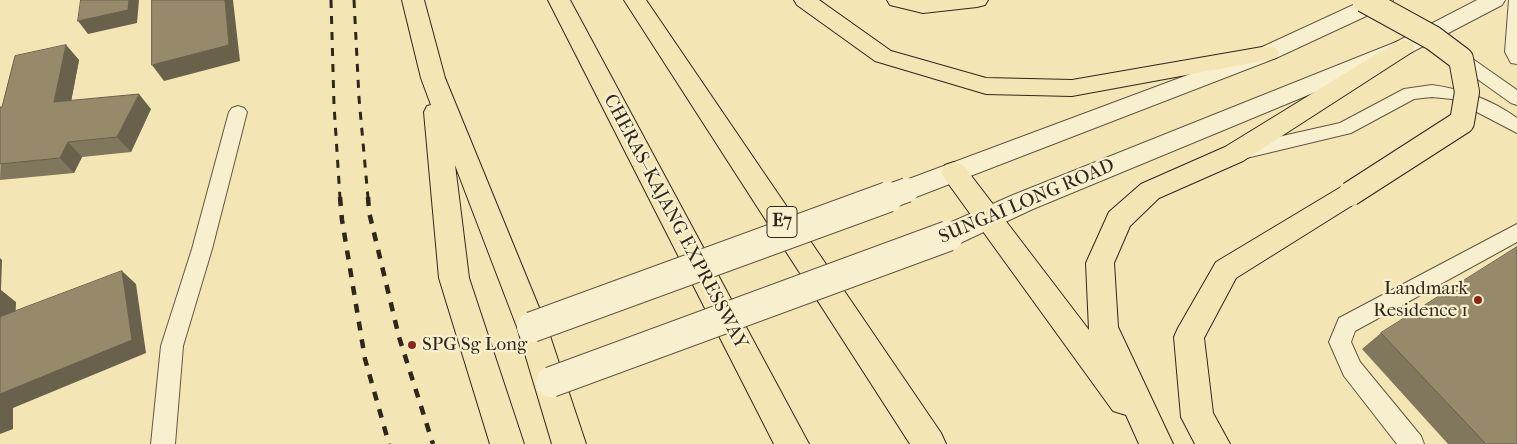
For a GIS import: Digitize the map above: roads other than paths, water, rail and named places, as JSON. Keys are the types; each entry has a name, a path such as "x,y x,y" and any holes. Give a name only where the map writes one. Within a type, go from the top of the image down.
{"highway":[{"path":"413,0 433,78 532,327 551,382 569,444"},
{"name":"CHERAS–KAJANG EXPRESSWAY","path":"559,0 792,444"},
{"name":"E7","path":"635,0 929,444"},
{"path":"805,0 883,56 986,86 1072,88 1268,53"},
{"path":"898,0 923,6 977,0"},
{"path":"1213,444 1197,417 1189,337 1226,270 1462,122 1467,92 1461,59 1433,38 1364,0"},
{"path":"1156,444 1102,327 1100,263 1119,220 1150,191 1234,154 1404,47"},
{"path":"433,78 454,278 507,444"},
{"path":"954,172 1156,444"}],"street":[{"path":"532,327 907,190 1268,53 1382,0"},
{"name":"SUNGAI LONG ROAD","path":"551,382 948,236 987,217 1404,47 1494,0"}],"lane":[{"path":"1517,0 1513,52 1517,59"},
{"path":"1461,59 1517,99"},
{"path":"1234,154 1345,128 1410,93 1432,91 1455,94 1502,116 1517,127"},
{"path":"163,444 172,346 202,249 238,112"},
{"path":"1412,444 1352,368 1340,342 1347,325 1517,232"}],"railway":[{"path":"331,0 334,105 340,198"},
{"path":"354,0 359,98 368,198"},
{"path":"340,197 342,220 365,359 389,444"},
{"path":"368,197 369,212 399,337 433,444"}],"place":[{"name":"Landmark Residence 1","path":"1478,300"},
{"name":"SPG Sg Long","path":"412,345"}]}
